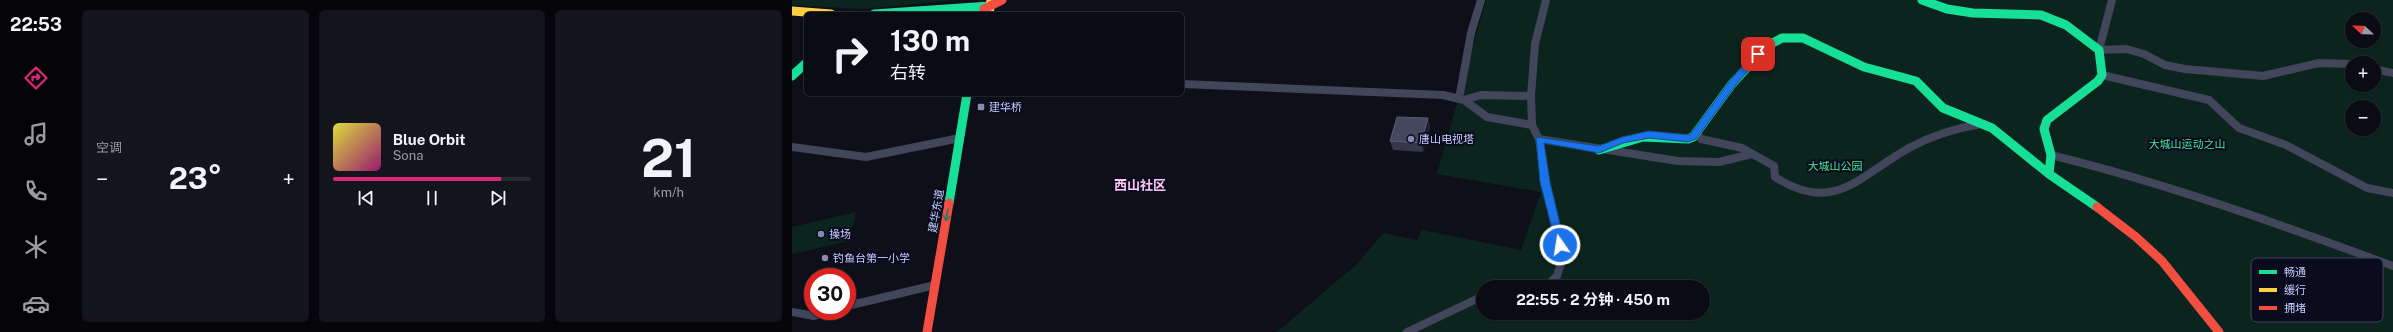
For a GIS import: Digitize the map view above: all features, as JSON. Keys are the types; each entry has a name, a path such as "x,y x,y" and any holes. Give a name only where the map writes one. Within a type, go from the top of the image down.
{"street":[{"path":"956,12 986,7 1002,0"},
{"path":"1462,99 1471,33 1481,0"},
{"path":"1546,0 1535,44 1531,96 1532,125 1539,139 1545,182 1562,260 1557,276 1553,280"},
{"path":"1922,0 1947,9 1973,13 2041,15 2066,25 2099,50 2126,49 2144,54 2165,65 2185,69 2263,76 2274,75 2284,70 2320,62 2345,64"},
{"path":"2049,174 2051,154 2045,137 2047,120 2098,81 2102,75 2099,50 2102,33 2112,0"},
{"path":"906,12 986,7"},
{"path":"792,11 805,12"},
{"path":"792,18 804,19"},
{"path":"1599,150 1622,140 1649,135 1688,139 1697,134 1749,63 1767,46 1782,38 1809,40 1864,67 1916,81 1949,112 1983,123 1992,128 2049,174 2100,208 2161,260 2178,279 2202,315 2219,332"},
{"path":"792,76 804,65"},
{"path":"2381,70 2393,73"},
{"path":"2102,75 2209,100 2238,128 2286,145 2366,188 2393,193"},
{"path":"1184,84 1443,95 1462,99 1481,95 1531,96"},
{"name":"建华东道","path":"927,332 967,96"},
{"name":"建华东道","path":"936,332 975,96"},
{"path":"1462,99 1479,114 1488,118 1532,125"},
{"path":"1697,134 1701,139 1732,145 1752,154 1774,166 1775,177 1788,186 1818,194 1842,189 1908,148 1939,133 1983,123"},
{"path":"792,147 866,157 960,138"},
{"path":"1539,139 1665,160 1734,160 1752,154"},
{"path":"2051,154 2125,173 2237,209 2371,258"},
{"path":"2383,262 2393,266"},
{"path":"856,304 935,285"},
{"path":"1407,332 1476,299"},
{"path":"792,312 804,314"}],"green space":[{"path":"792,0 955,0 863,9 792,5"},
{"name":"大城山公园","path":"1486,0 2393,0 2393,332 1277,332 1357,264 1383,233 1417,240 1422,230 1521,250 1541,192 1437,174"},
{"name":"操场","path":"856,212 849,241 792,254 792,227"}],"building":[{"path":"1397,117 1428,118 1421,143 1390,141"}],"traffic: fast":[{"path":"1922,0 1947,9 1973,13 2041,15 2066,25 2099,50 2102,75 2098,81 2047,120 2044,129 2051,155 2049,174 2097,207"},
{"path":"903,12 990,6"},
{"path":"1599,150 1643,137 1688,139 1693,137 1732,84 1767,46 1782,38 1803,38 1864,67 1916,81 1943,108 1992,128 2049,174"},
{"path":"792,76 804,65"},
{"path":"949,203 967,96"}],"traffic: slow":[{"path":"989,12 991,0"},
{"path":"792,11 805,12"}],"traffic: jam":[{"path":"984,9 1002,0"},
{"path":"927,332 949,203"},
{"path":"2097,207 2136,237 2162,261 2219,332"}],"place":[{"name":"建华桥","path":"981,107"},
{"name":"唐山电视塔","path":"1411,139"},
{"name":"操场","path":"821,234"},
{"name":"钓鱼台第一小学","path":"825,258"}],"district":[{"name":"西山社区","path":"1140,185"}],"route":[{"path":"1560,245 1545,182 1539,139 1590,150 1599,150 1622,140 1649,135 1672,136 1688,139 1697,134 1732,84 1758,54"}],"park label":[{"name":"大城山运动之山","path":"2187,144"}]}
